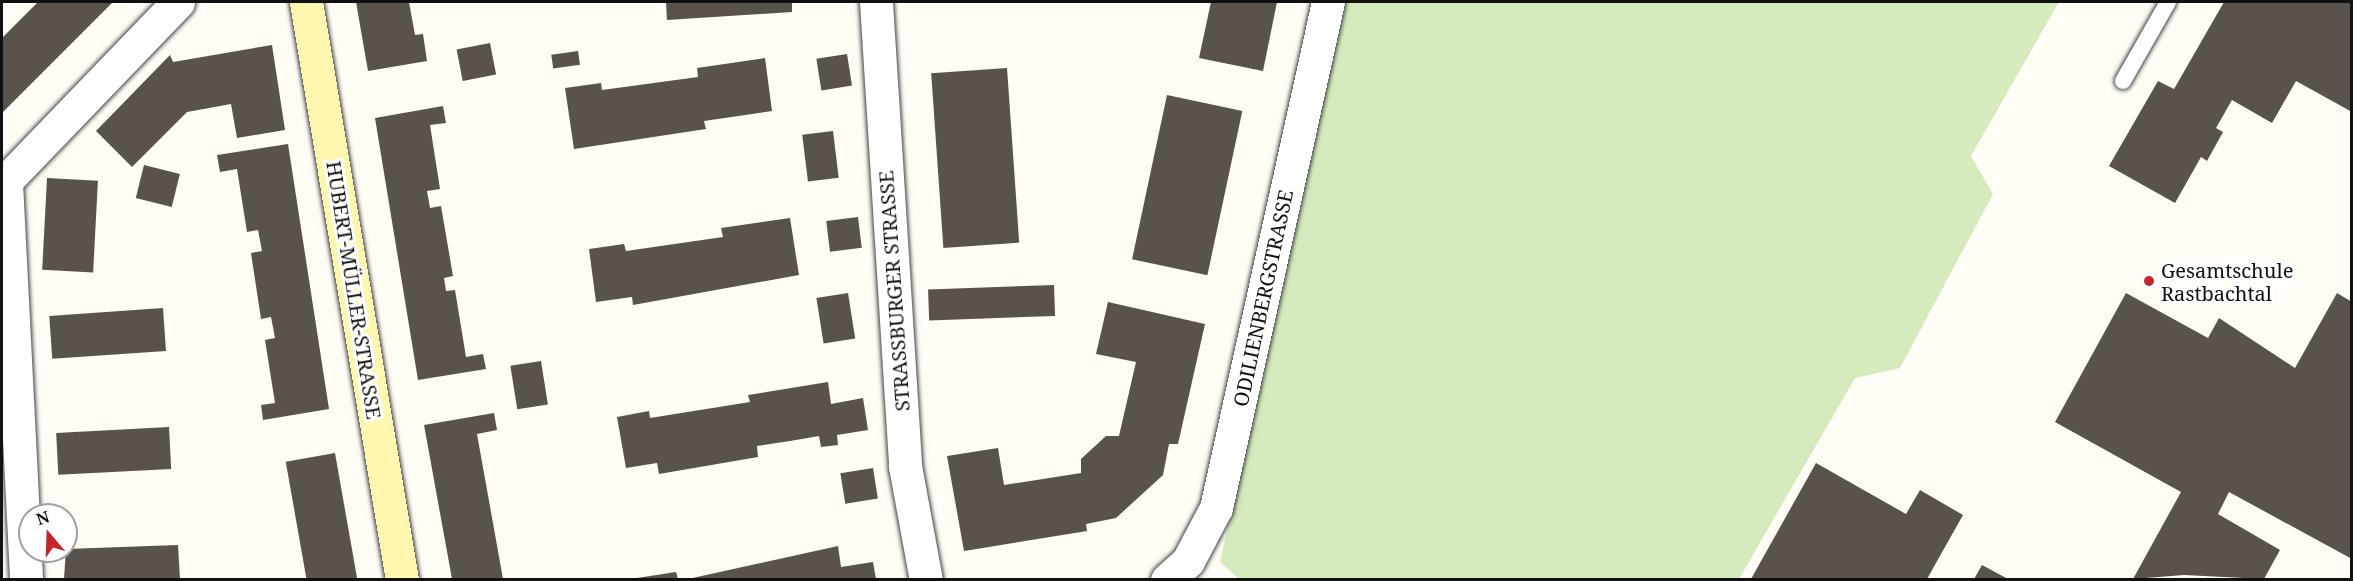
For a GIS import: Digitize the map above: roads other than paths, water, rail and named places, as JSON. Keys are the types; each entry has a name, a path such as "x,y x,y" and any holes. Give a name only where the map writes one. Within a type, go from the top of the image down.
{"main road":[{"name":"HUBERT-MÜLLER-STRASSE","path":"306,2 402,579"}],"street":[{"path":"26,579 4,184 178,2"},
{"name":"STRASSBURGER STRASSE","path":"876,2 905,466 926,579"},
{"name":"ODILIENBERGSTRASSE","path":"1167,579 1188,561 1216,508 1328,2"}],"lane":[{"path":"2123,81 2168,2"}],"place":[{"name":"Gesamtschule Rastbachtal","path":"2149,281"}]}
